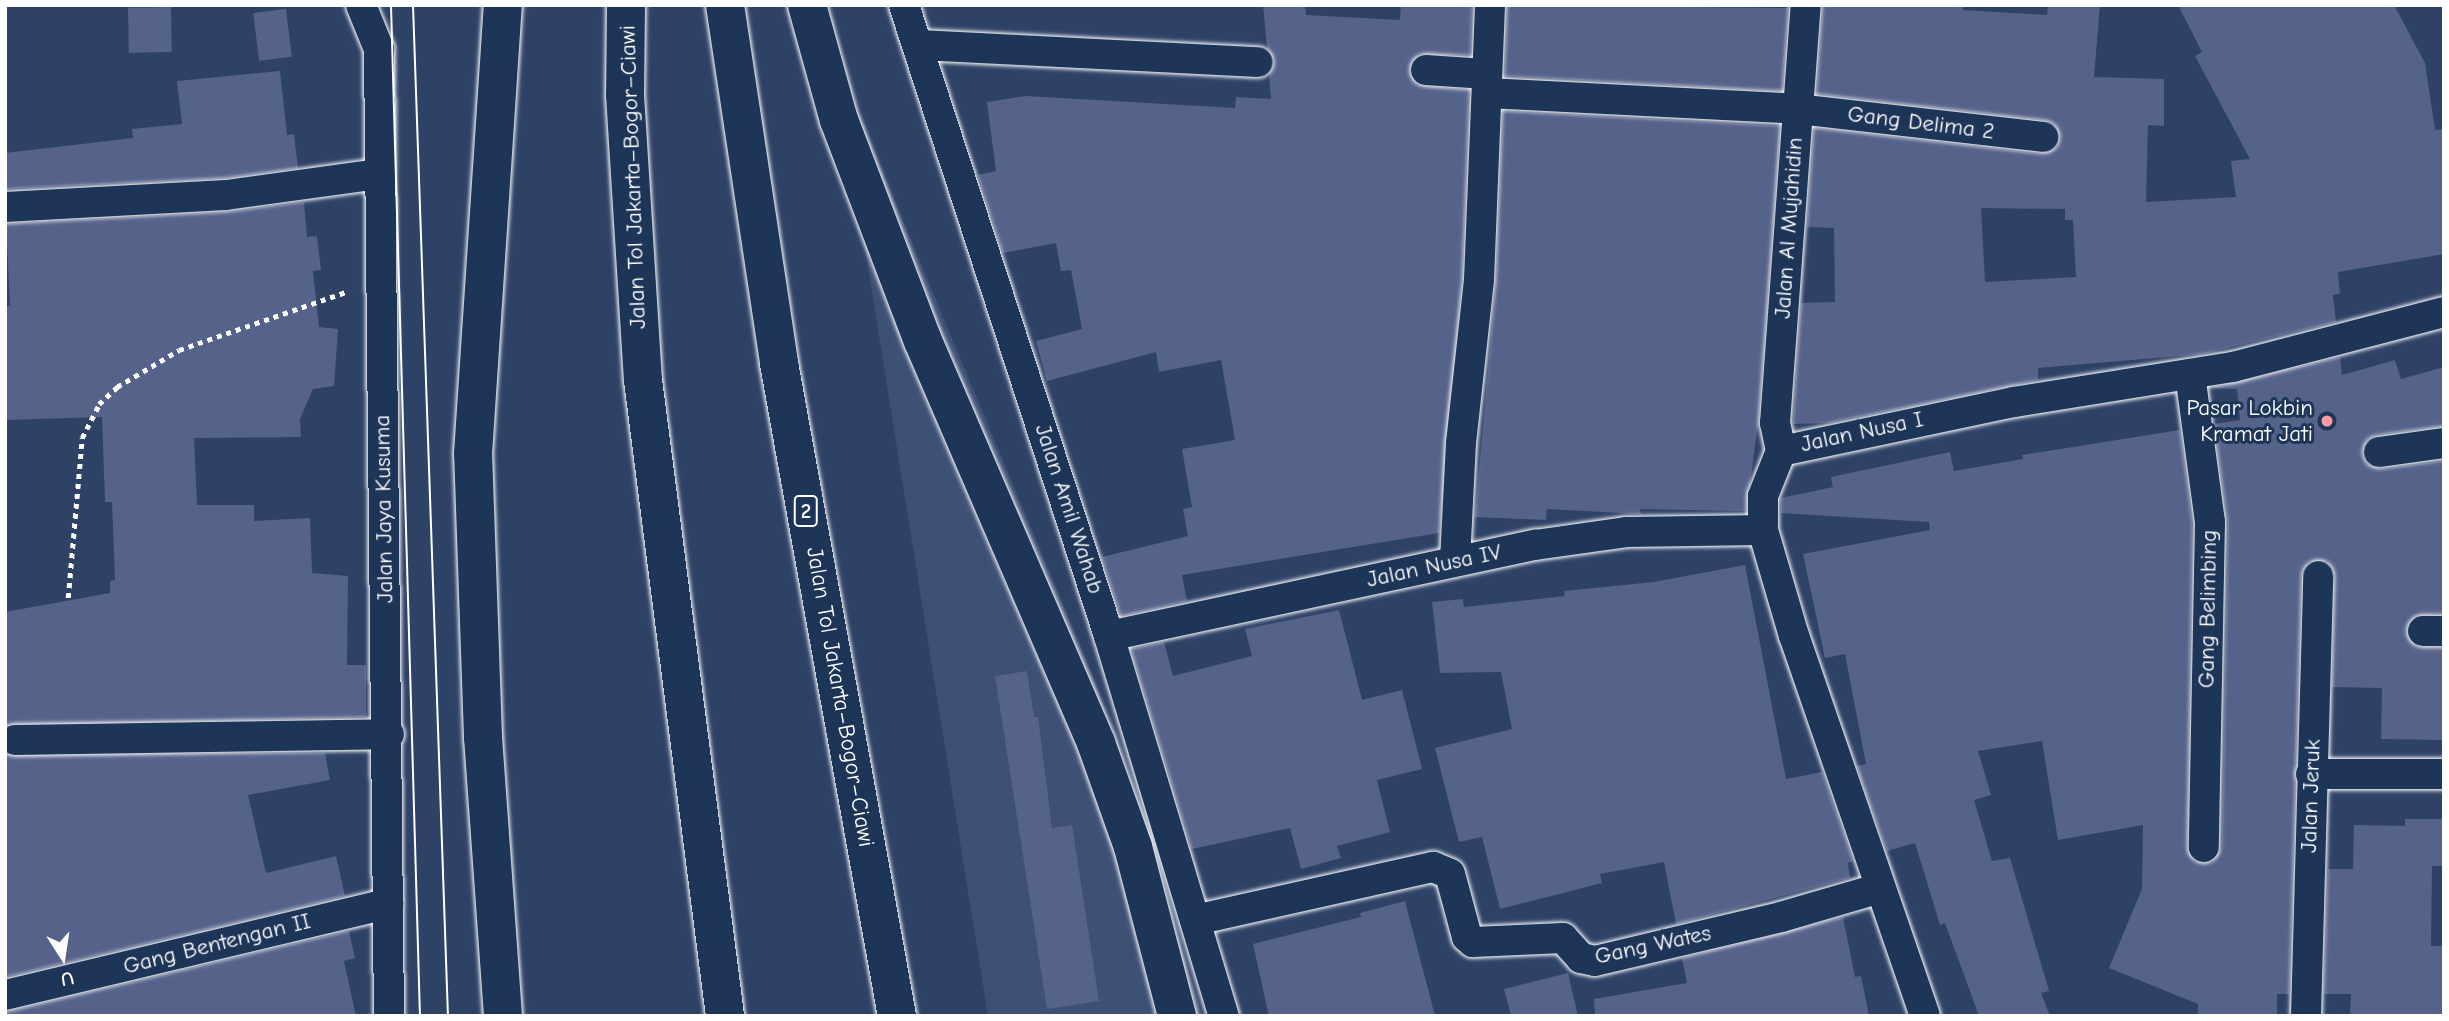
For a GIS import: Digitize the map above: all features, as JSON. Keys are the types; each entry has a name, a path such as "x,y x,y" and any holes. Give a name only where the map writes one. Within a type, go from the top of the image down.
{"highway":[{"path":"503,5 473,454 483,737 503,1016"},
{"name":"Jalan Tol Jakarta–Bogor–Ciawi","path":"626,5 625,95 643,380 725,1016"},
{"name":"Jalan Tol Jakarta–Bogor–Ciawi","path":"725,5 779,363 897,1016"},
{"path":"807,5 839,120 923,341 1096,743 1133,847 1177,1016"}],"street":[{"name":"Jalan Jaya Kusuma","path":"361,5 379,49 380,281 389,734 389,1016"},
{"name":"Jalan Amil Wahab","path":"904,5 920,45 1109,636 1224,1016"},
{"path":"1455,561 1461,443 1479,280 1490,5"},
{"name":"Jalan Al Mujahidin","path":"1781,451 1775,423 1806,5"},
{"path":"920,45 1258,62"},
{"name":"Gang Delima 2","path":"1426,69 1486,84 1798,109 2043,137"},
{"path":"5,207 226,195 380,174"},
{"name":"Jalan Nusa I","path":"1925,1016 1794,636 1763,530 1763,496 1781,451 2014,402 2233,367 2444,312"},
{"name":"Gang Belimbing","path":"2190,374 2210,522 2204,847"},
{"path":"2379,452 2444,443"},
{"name":"Jalan Nusa IV","path":"1109,636 1455,561 1626,532 1763,530"},
{"name":"Jalan Jeruk","path":"2306,1016 2318,576"},
{"path":"15,740 389,734"},
{"path":"2311,774 2444,774"},
{"name":"Gang Wates","path":"1195,920 1433,867 1450,874 1467,937 1473,942 1563,938 1581,958 1595,961 1781,917 1880,888"},
{"name":"Gang Bentengan II","path":"5,995 388,904"}],"path":[{"path":"68,598 82,438 99,404 117,387 179,350 380,281"}],"shaded area":[{"path":"834,55 1095,681 1203,1016 988,1016"}],"building":[{"path":"1263,5 1305,5 1306,15 1400,20 1401,5 1472,5 1470,55 1419,54 1409,70 1417,85 1469,90 1462,279 1439,533 1182,575 1187,601 1121,616 1102,557 1188,536 1183,509 1192,507 1182,449 1235,440 1221,360 1159,372 1156,352 1047,381 1036,341 1082,329 1071,270 1061,271 1056,243 1003,253 978,175 996,171 987,102 1026,96 1235,108 1236,97 1271,99 1269,75 1275,62 1267,47"},
{"path":"1507,5 1788,8 1782,91 1505,76"},
{"path":"1823,5 1963,5 1963,10 2047,15 2048,5 2100,5 2094,77 2164,79 2164,126 2148,125 2146,202 2236,197 2231,161 2250,159 2195,56 2202,52 2178,5 2394,5 2425,63 2435,130 2444,129 2444,254 2338,272 2340,294 2333,295 2336,322 2202,354 2038,368 2038,380 1828,423 1793,424 1801,303 1835,302 1834,228 1807,227 1814,128 2041,154 2057,148 2060,138 2054,123 2045,120 1817,94","holes":["1981,208 2065,209 2065,220 2073,220 2076,277 1985,282"]},
{"path":"171,7 172,52 129,53 128,8"},
{"path":"286,9 292,57 259,61 253,13"},
{"path":"280,71 287,135 294,134 298,168 224,178 5,189 5,153 133,138 132,129 182,124 177,81"},
{"path":"1503,111 1780,126 1758,425 1746,511 1640,509 1641,514 1547,509 1546,520 1475,517 1496,282"},
{"path":"304,202 307,237 317,236 321,270 313,271 319,327 338,329 334,386 313,389 300,419 301,437 194,438 197,505 254,505 254,521 310,518 312,573 348,576 347,665 366,665 366,717 5,726 5,612 110,593 110,581 115,580 112,502 105,502 102,417 5,420 5,306 10,306 6,224 227,212"},
{"path":"2340,357 2342,375 2395,360 2401,379 2444,367 2444,426 2376,435 2368,439 2362,454 2366,463 2381,469 2444,461 2444,613 2415,616 2406,630 2415,646 2444,648 2444,740 2381,739 2382,688 2332,687 2335,576 2327,561 2309,561 2301,576 2289,994 2277,994 2277,1016 2198,1016 2198,1004 2109,968 2142,889 2143,825 2058,840 2042,741 1978,751 1991,795 1974,800 1992,861 2010,858 2049,991 2041,993 2050,1016 1979,1016 1945,923 1940,925 1915,843 1887,851 1857,766 1866,764 1845,654 1825,658 1803,554 1930,530 1929,522 1781,513 1781,498 1833,487 1831,477 1950,452 1954,471 2023,459 2022,455 2180,430 2192,523 2187,847 2194,862 2212,863 2222,847 2228,522 2214,424 2240,420 2237,389 2210,388"},
{"path":"1745,565 1786,779 1822,772 1853,861 1848,863 1850,878 1676,924 1664,862 1600,874 1602,883 1500,909 1482,837 1459,842 1435,748 1512,729 1501,672 1440,673 1432,602 1463,599 1464,607 1565,596 1564,591 1654,582"},
{"path":"1339,610 1362,700 1402,690 1422,769 1377,780 1390,832 1337,846 1341,858 1301,869 1290,828 1192,849 1131,649 1164,642 1173,676 1252,656 1245,629"},
{"path":"1027,671 1034,717 1038,717 1052,828 1072,825 1099,1001 1047,1009 995,676"},
{"path":"325,753 330,780 248,795 266,873 336,856 345,896 5,977 5,754"},
{"path":"2405,819 2444,819 2444,866 2432,866 2431,946 2444,946 2444,1016 2350,1016 2351,994 2324,994 2328,869 2353,869 2354,825 2405,826"},
{"path":"1405,901 1435,1016 1269,1016 1253,944 1361,917 1360,913"},
{"path":"1843,917 1855,977 1861,976 1869,1016 1595,1016 1594,999 1687,983 1682,958"},
{"path":"349,931 355,958 344,961 356,1016 5,1016 5,1012"},
{"path":"1568,973 1578,1016 1511,1016 1504,989"}],"tram line":[{"path":"391,5 420,1016"},
{"path":"413,5 448,1016"}],"place":[{"name":"Pasar Lokbin Kramat Jati","path":"2327,421"}]}
